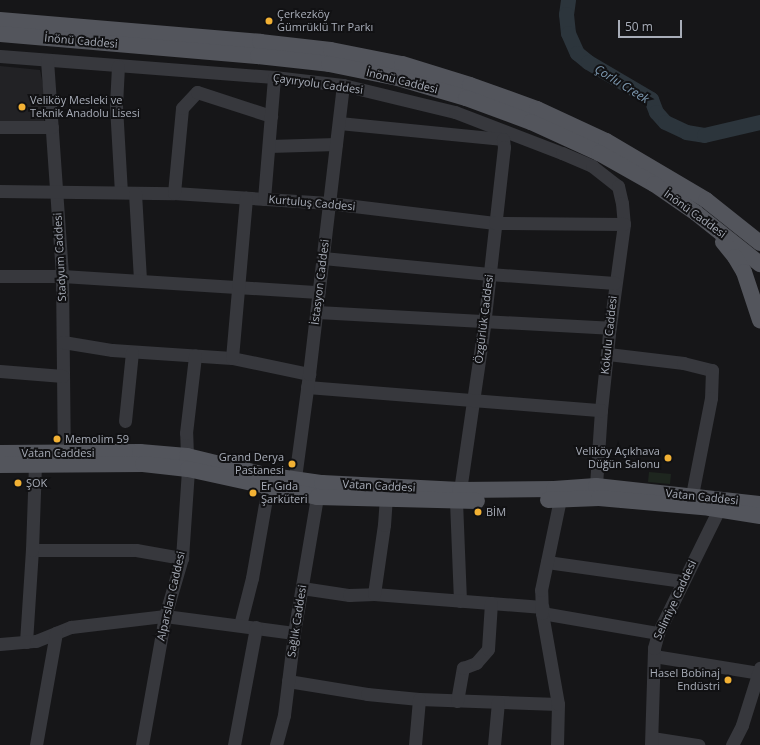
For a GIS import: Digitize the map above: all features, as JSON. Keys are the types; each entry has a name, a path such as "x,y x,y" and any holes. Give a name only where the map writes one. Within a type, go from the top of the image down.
{"main road":[{"path":"0,20 260,42 331,50 402,64 470,85 536,109 606,141 706,200 751,225 760,228"},
{"name":"İnönü Caddesi","path":"0,34 258,56 329,64 398,78 466,98 531,122 600,153 654,184 696,213 760,264"},
{"path":"706,200 760,243"},
{"path":"696,213 735,257 744,272 760,320"},
{"name":"Vatan Caddesi","path":"0,454 140,452 187,463 268,487 306,488 386,498 458,496 596,486 692,495 760,504"},
{"name":"Vatan Caddesi","path":"0,465 35,466 187,463 265,476 306,488 322,483 458,496 560,499 598,498 719,509 760,516"}],"street":[{"name":"Çayıryolu Caddesi","path":"0,56 274,77 343,85 455,112 507,131 592,166 618,186"},
{"name":"Stadyum Caddesi","path":"47,60 62,276 64,454"},
{"path":"118,66 116,106 121,192"},
{"path":"264,199 274,77"},
{"name":"İstasyon Caddesi","path":"306,488 308,381 343,85"},
{"path":"174,193 182,108 197,92 271,116"},
{"name":"Özgürlük Caddesi","path":"339,122 503,139 504,147 490,274 458,496 460,601"},
{"path":"0,127 52,127"},
{"path":"269,146 336,144"},
{"name":"Kokulu Caddesi","path":"596,486 601,410 615,283 624,224 622,202 618,186"},
{"name":"Kurtuluş Caddesi","path":"0,191 174,193 329,204 496,223 624,224"},
{"path":"135,193 140,280"},
{"path":"232,358 246,198"},
{"path":"323,258 490,274 615,283"},
{"path":"0,276 62,276 319,292"},
{"path":"316,312 610,328"},
{"path":"63,342 132,352 232,358 308,381 473,400 601,410"},
{"path":"125,421 132,352"},
{"path":"608,354 684,362 712,370 711,398 692,495"},
{"name":"Alparslan Caddesi","path":"142,745 165,616 182,558 187,463 186,433 195,356"},
{"path":"0,371 63,376"},
{"path":"26,642 32,550 35,466"},
{"path":"240,625 252,578 268,487"},
{"name":"Sağlık Caddesi","path":"276,745 284,715 294,633 302,588 306,488"},
{"path":"374,594 384,525 386,498"},
{"path":"557,745 558,704 542,610 541,590 560,499"},
{"name":"Selimiye Caddesi","path":"651,742 654,656 658,633 719,509"},
{"path":"32,550 136,550 182,558"},
{"path":"547,562 684,581"},
{"path":"302,588 349,595 374,594 491,603 542,610 658,633"},
{"path":"457,701 463,668 476,663 488,649 491,603"},
{"path":"0,644 36,642 71,627 165,616 294,633"},
{"path":"234,745 256,628"},
{"path":"36,745 56,633"},
{"path":"654,656 759,671 742,725 732,745"},
{"path":"288,680 367,694 419,699 558,704"},
{"path":"415,745 419,699"},
{"path":"494,745 498,702"},
{"path":"651,742 698,745"}],"shaded area":[{"name":"Veliköy Mesleki ve Teknik Anadolu Lisesi","path":"0,66 40,70 44,90 44,124 0,124"},
{"path":"649,472 671,474 670,484 648,482"}],"waterway":[{"name":"Çorlu Creek","path":"568,0 566,14 568,33 577,53 588,62 651,99 656,112 665,122 686,132 704,135 760,122"}],"place":[{"name":"Çerkezköy Gümrüklü Tır Parkı","path":"269,21"},
{"name":"Veliköy Mesleki ve Teknik Anadolu Lisesi","path":"22,107"},
{"name":"Memolim 59","path":"57,439"},
{"name":"Veliköy Açıkhava Düğün Salonu","path":"668,458"},
{"name":"Grand Derya Pastanesi","path":"292,464"},
{"name":"ŞOK","path":"18,483"},
{"name":"Er Gıda Şarküteri","path":"253,493"},
{"name":"BİM","path":"478,512"},
{"name":"Hasel Bobinaj Endüstri","path":"728,680"}]}
